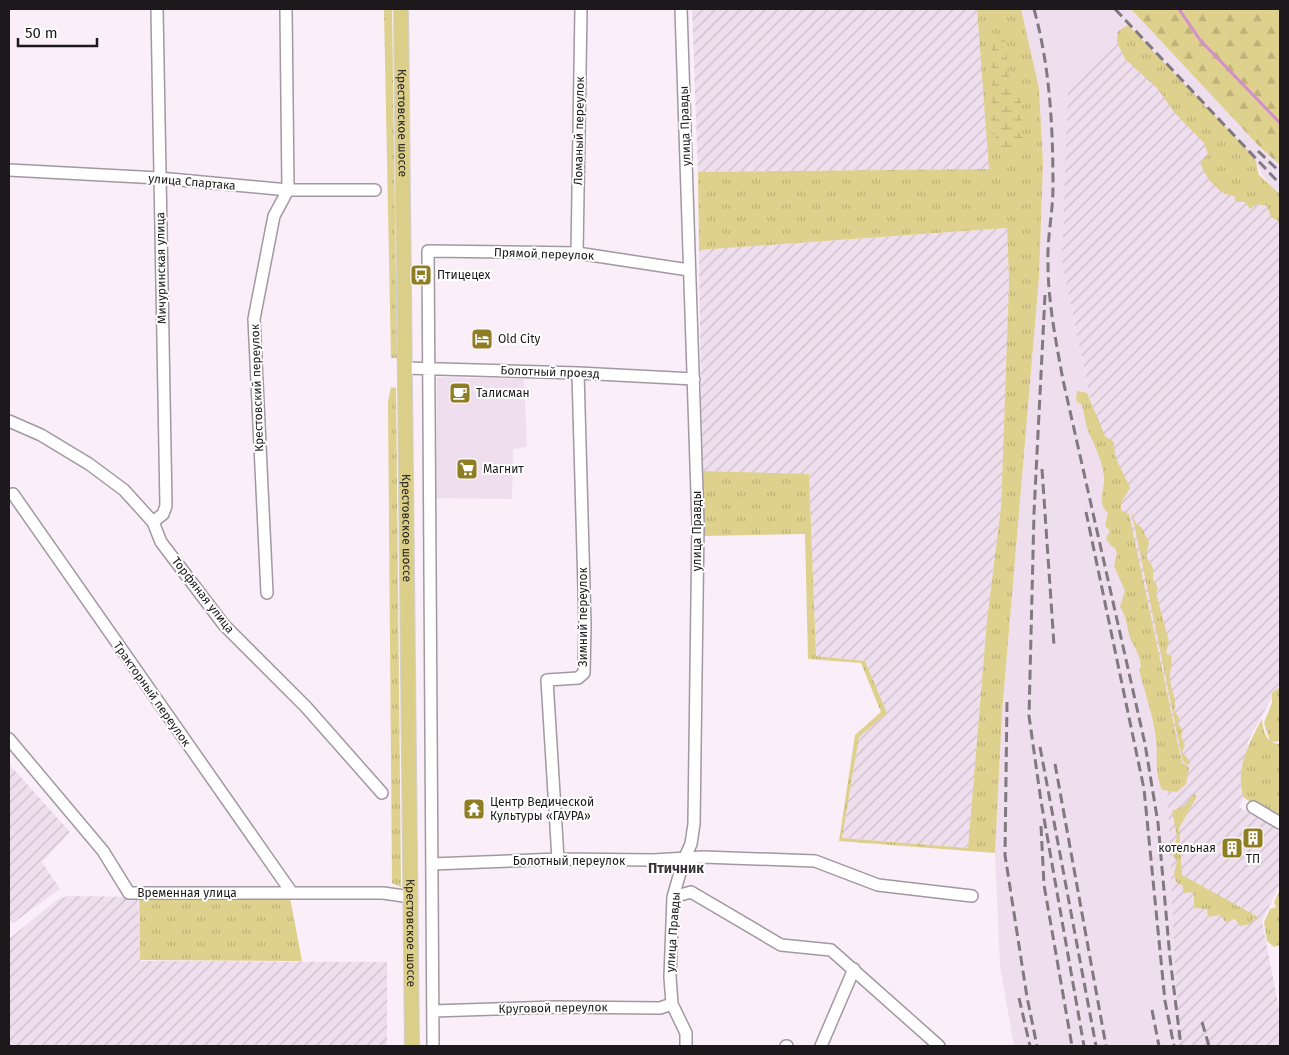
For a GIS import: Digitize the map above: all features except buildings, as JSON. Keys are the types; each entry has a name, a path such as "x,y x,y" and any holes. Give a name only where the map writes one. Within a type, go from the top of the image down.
{"main road":[{"name":"Крестовское шоссе","path":"400,9 406,368 412,1046"}],"street":[{"name":"Мичуринская улица","path":"153,522 163,514 166,506 159,178 158,9"},
{"name":"Крестовский переулок","path":"267,593 254,318 274,216 288,190 286,9"},
{"name":"Ломаный переулок","path":"577,253 581,9"},
{"name":"улица Правды","path":"681,9 698,524 694,824 691,844 673,897 670,977 672,1004 686,1033 686,1046"},
{"name":"улица Спартака","path":"9,170 159,178 288,190 375,190"},
{"name":"Прямой переулок","path":"429,368 428,252 577,253 689,270"},
{"name":"Болотный проезд","path":"406,368 578,373 694,379"},
{"path":"429,368 433,1046"},
{"name":"Зимний переулок","path":"558,859 547,680 578,678 584,673 585,624 578,373"},
{"name":"Торфяная улица","path":"9,421 41,435 89,464 124,490 153,522 161,542 224,625 306,707 382,792"},
{"name":"Тракторный переулок","path":"13,494 292,893"},
{"name":"Временная улица","path":"9,739 103,851 129,893 383,893 411,897"},
{"path":"1253,807 1280,823"},
{"name":"Болотный переулок","path":"432,864 558,859 684,860 703,857 815,862 878,885 972,896"},
{"path":"673,897 691,892 781,944 831,950 939,1046"},
{"path":"821,1046 854,969"},
{"name":"Круговой переулок","path":"433,1011 554,1007 660,1008 672,1004"}],"shaded area":[{"path":"692,9 977,9 990,169 698,172"},
{"path":"1021,9 1131,9 1258,145 1280,165 1280,192 1273,188 1262,175 1254,158 1117,32 1062,261 1166,768 1177,1014 1176,1046 1014,1046 1000,966 995,853 1002,713 1039,277 1043,164 1039,88"},
{"path":"1119,34 1280,205 1280,683 1248,741 1245,795 1239,807 1280,830 1280,884 1262,921 1280,1014 1280,1046 1176,1046 1177,1014 1166,768 1062,261 1068,88"},
{"path":"1007,228 1009,281 1001,507 987,620 968,848 842,838 859,737 887,713 865,661 816,656 809,475 702,471 699,250"},
{"path":"437,377 524,379 527,447 513,449 512,499 436,498"},
{"path":"9,764 70,832 42,862 60,889 13,923 9,921"},
{"path":"69,896 138,897 140,961 387,962 387,1046 9,1046 9,939 58,899"}],"green space":[{"path":"384,9 392,9 397,358 391,358"},
{"path":"977,9 1021,9 1039,88 1043,164 1039,277 1002,713 995,853 839,841 855,735 881,712 861,663 808,659 805,534 702,536 702,471 809,474 816,656 865,661 887,713 859,737 842,838 968,848 987,620 1001,507 1009,281 1007,228 699,250 698,172 989,169"},
{"path":"1131,9 1280,9 1280,165 1258,145"},
{"path":"1128,25 1255,158 1259,175 1280,194 1280,222 1271,217 1267,206 1257,204 1250,209 1245,202 1236,202 1234,196 1222,192 1205,174 1200,163 1208,154 1204,143 1174,112 1158,89 1125,59 1117,42 1117,32"},
{"path":"992,33 1005,36 1008,74 1021,102 1023,143 1012,150 1003,150 991,130"},
{"path":"391,387 396,388 401,887 392,883 388,401"},
{"path":"1077,391 1087,393 1105,436 1114,442 1117,461 1130,488 1121,503 1121,510 1129,514 1182,763 1189,767 1186,784 1177,792 1162,790 1159,782 1155,732 1139,669 1141,667 1140,660 1129,636 1120,607 1125,591 1114,566 1117,554 1115,548 1111,546 1106,538 1110,531 1105,525 1108,513 1102,505 1103,470 1087,428 1082,405 1076,401"},
{"path":"1131,509 1135,522 1142,528 1149,543 1146,556 1153,568 1153,579 1158,588 1156,593 1169,642 1166,653 1171,656 1170,677 1175,700 1174,711 1179,717 1178,723 1183,731 1181,736 1185,745 1182,752 1190,761 1190,765 1183,762"},
{"path":"1280,687 1280,741 1274,742 1270,741 1264,723 1272,703 1272,693"},
{"path":"1262,719 1266,736 1272,742 1280,744 1280,818 1244,798 1241,788 1244,757"},
{"path":"1194,794 1197,796 1179,828 1182,875 1258,917 1258,920 1254,918 1251,924 1240,926 1235,919 1225,922 1221,915 1208,917 1207,909 1194,908 1194,894 1192,892 1183,893 1183,886 1176,882 1174,874 1177,861 1173,856 1177,836 1172,811 1184,806"},
{"path":"1280,890 1280,945 1274,947 1267,941 1264,922 1270,909 1276,907 1274,902"},
{"path":"139,891 289,892 302,961 140,960"}],"waterway":[{"path":"1179,9 1200,40 1280,123"}],"railway":[{"path":"1034,9 1044,53 1050,97 1053,187 1048,263 1053,322 1063,380 1145,744 1158,823 1170,958 1181,1046"},
{"path":"1115,9 1280,184"},
{"path":"1258,151 1280,172"},
{"path":"1045,295 1034,513 1029,716 1041,801 1084,1046"},
{"path":"1042,469 1054,645"},
{"path":"1086,512 1144,789 1165,1001 1174,1046"},
{"path":"1007,702 1005,855 1027,997 1037,1046"},
{"path":"1040,747 1096,1046"},
{"path":"1055,764 1106,1046"},
{"path":"1041,826 1044,885 1072,1046"},
{"path":"1019,998 1030,1046"},
{"path":"1152,1010 1159,1046"},
{"path":"1202,1022 1209,1046"}],"place":[{"name":"Птицецех","path":"421,275"},
{"name":"Old City","path":"482,339"},
{"name":"Талисман","path":"460,393"},
{"name":"Магнит","path":"467,469"},
{"name":"Центр Ведической Культуры «ГАУРА»","path":"474,809"},
{"name":"ТП","path":"1253,838"},
{"name":"котельная","path":"1232,848"}],"district":[{"name":"Птичник","path":"676,868"}]}
